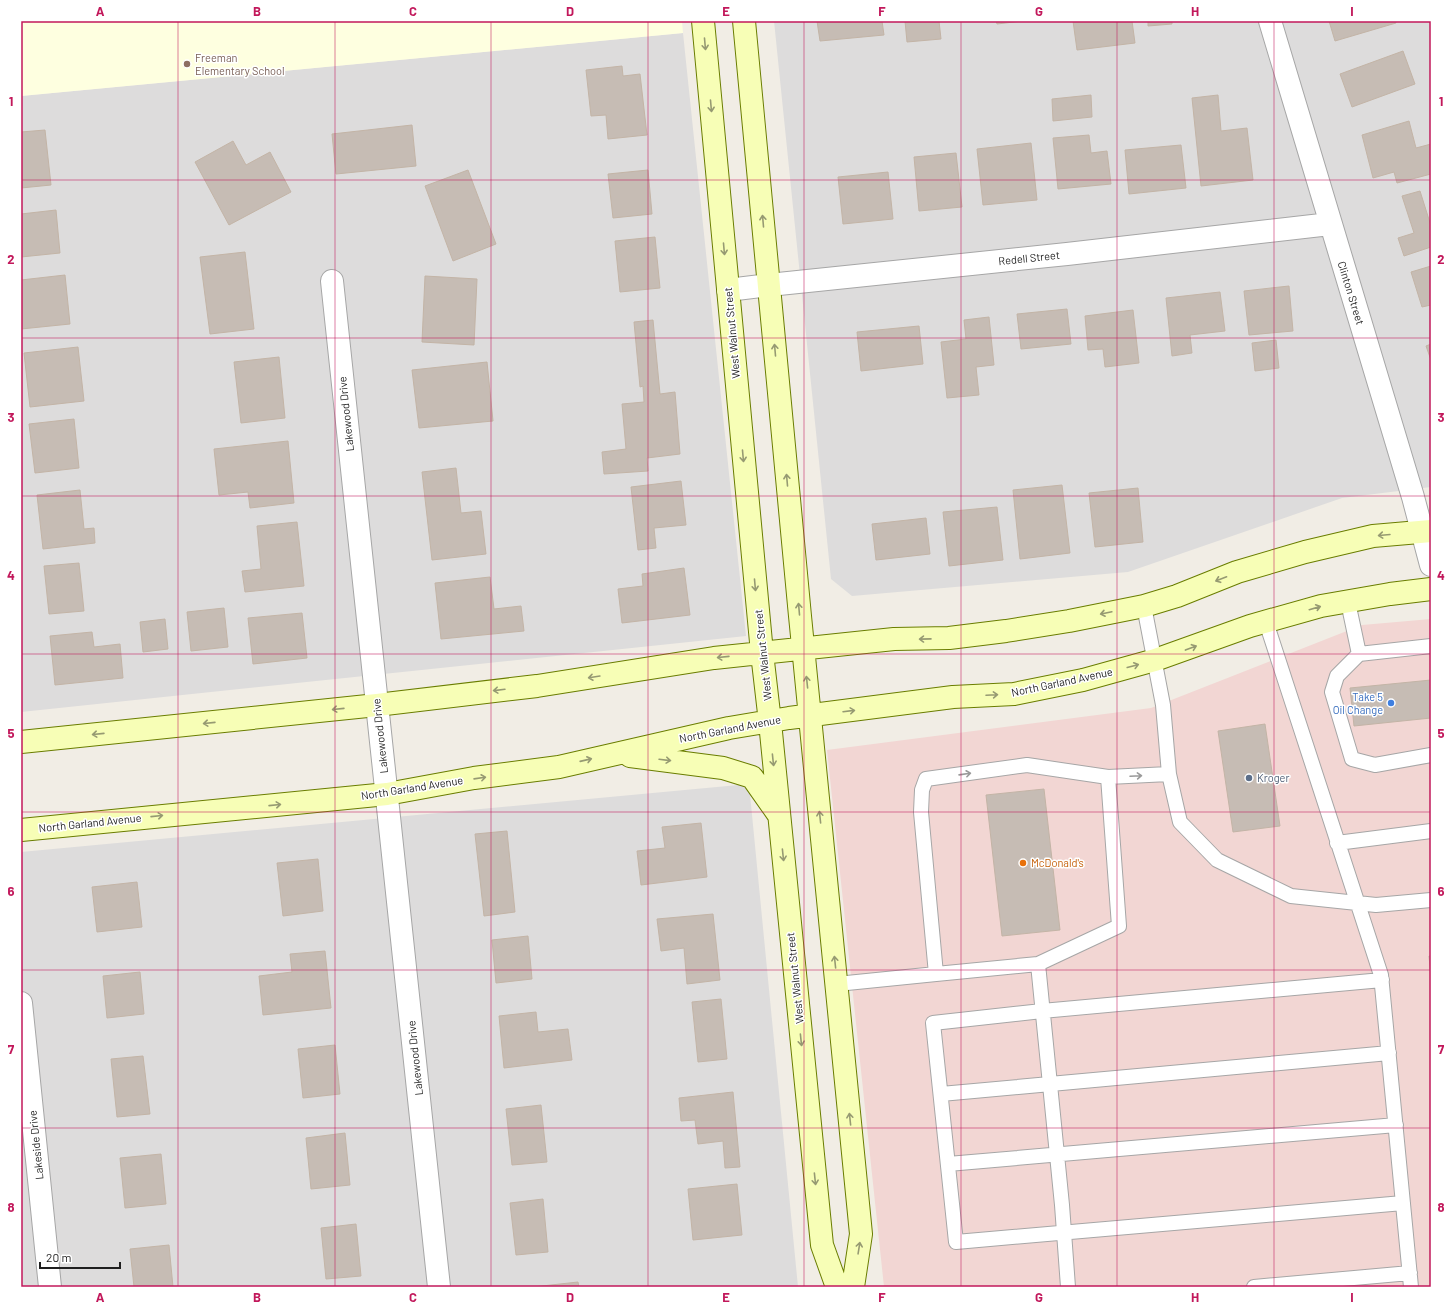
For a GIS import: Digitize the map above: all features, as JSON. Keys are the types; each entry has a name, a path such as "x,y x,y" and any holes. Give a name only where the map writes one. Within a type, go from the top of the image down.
{"main road":[{"name":"West Walnut Street","path":"703,21 762,653 822,1245 837,1287"},
{"path":"744,21 803,648 861,1234 853,1287"},
{"path":"21,742 377,705 537,686 714,658 803,648 894,640 964,637 1069,621 1144,606 1177,596 1237,572 1305,552 1373,536 1427,532"},
{"name":"North Garland Avenue","path":"21,830 387,794 474,778 559,767 728,728 953,697 1014,694 1083,680 1155,660 1266,622 1321,606 1390,594 1431,589"},
{"path":"612,754 723,768 752,778 779,816"}],"street":[{"name":"Clinton Street","path":"1270,21 1330,224 1427,532 1431,565"},
{"name":"Redell Street","path":"728,290 1330,224"},
{"name":"Lakewood Drive","path":"332,281 439,1287"},
{"name":"Lakeside Drive","path":"21,1003 50,1287"}],"lane":[{"path":"1348,602 1359,654"},
{"path":"1144,606 1163,705 1169,774 1180,822 1217,860 1291,896 1376,905 1431,900"},
{"path":"1266,622 1382,980 1411,1287"},
{"path":"1431,646 1359,654 1337,676 1332,692 1352,759 1375,764 1431,755"},
{"path":"936,974 921,812 922,790 926,779 1027,765 1108,777 1169,774"},
{"path":"837,984 1038,964 1119,926 1108,777"},
{"path":"1338,843 1431,831"},
{"path":"1038,964 1057,1154 1068,1287"},
{"path":"1382,980 1042,1011 934,1023 956,1242 1403,1203"},
{"path":"941,1094 1389,1053"},
{"path":"948,1164 1396,1125"},
{"path":"1254,1287 1410,1273"}],"shaded area":[{"name":"Freeman Elementary School","path":"21,21 682,21 683,33 21,96"},
{"path":"774,21 1431,21 1431,487 1342,498 1128,572 852,596 831,579"},
{"path":"683,33 746,636 21,712 21,96"},
{"path":"1431,619 1431,1287 884,1287 827,750 1151,708 1362,625"},
{"path":"749,784 798,1287 21,1287 21,852"}],"building":[{"path":"817,21 882,21 884,35 820,41"},
{"path":"905,21 939,21 941,39 907,42"},
{"path":"996,21 1022,21 997,24"},
{"path":"1073,21 1132,21 1135,43 1077,50"},
{"path":"1148,21 1172,21 1172,24 1148,26"},
{"path":"1329,21 1396,21 1396,23 1335,41"},
{"path":"1403,51 1415,84 1352,107 1340,74"},
{"path":"622,66 623,76 640,74 647,135 608,139 606,115 591,116 586,70"},
{"path":"1091,95 1092,117 1053,121 1052,99"},
{"path":"1218,95 1221,131 1247,128 1253,180 1201,186 1192,98"},
{"path":"1409,121 1416,148 1431,144 1431,174 1397,183 1394,172 1373,178 1362,135"},
{"path":"412,125 416,166 336,174 332,134"},
{"path":"45,130 51,185 21,188 21,132"},
{"path":"1089,135 1091,153 1107,151 1111,184 1058,189 1053,138"},
{"path":"233,141 246,165 270,152 291,192 229,225 195,162"},
{"path":"1031,143 1037,200 983,205 977,149"},
{"path":"1181,145 1186,188 1129,194 1125,150"},
{"path":"956,153 962,207 919,211 914,157"},
{"path":"468,170 496,244 453,261 425,186"},
{"path":"648,170 652,214 613,218 608,174"},
{"path":"888,172 893,219 843,224 838,177"},
{"path":"1420,191 1431,226 1431,247 1404,256 1398,238 1414,233 1402,196"},
{"path":"56,210 60,253 21,257 21,214"},
{"path":"655,237 660,288 620,292 615,241"},
{"path":"245,252 254,329 210,334 200,257"},
{"path":"1431,266 1431,305 1422,307 1411,272"},
{"path":"65,275 70,324 21,329 21,280"},
{"path":"425,276 477,279 474,345 422,342"},
{"path":"1289,286 1293,331 1249,335 1244,291"},
{"path":"1220,292 1225,331 1190,335 1192,353 1172,356 1166,298"},
{"path":"1067,309 1071,344 1021,349 1017,314"},
{"path":"1133,310 1139,363 1105,367 1103,349 1088,350 1085,316"},
{"path":"989,317 994,365 976,367 979,395 947,398 941,342 966,339 964,320"},
{"path":"653,320 660,394 675,392 680,454 647,458 648,471 604,474 602,452 626,449 622,404 644,402 643,386 640,387 634,322"},
{"path":"919,326 923,364 861,371 857,332"},
{"path":"1276,340 1279,368 1255,371 1252,343"},
{"path":"1431,344 1431,360 1426,346"},
{"path":"78,347 84,401 30,407 24,353"},
{"path":"279,357 285,418 241,423 234,362"},
{"path":"487,362 493,421 419,428 412,370"},
{"path":"74,419 79,468 35,473 29,424"},
{"path":"288,441 294,503 250,508 248,492 219,495 214,449"},
{"path":"456,468 461,513 481,511 486,554 432,560 422,472"},
{"path":"681,481 686,525 654,528 656,548 638,550 631,487"},
{"path":"1062,485 1070,553 1020,559 1013,490"},
{"path":"1138,488 1143,542 1095,547 1089,493"},
{"path":"80,490 84,529 94,528 95,543 43,549 37,495"},
{"path":"997,507 1003,560 949,566 943,512"},
{"path":"926,518 930,554 876,560 872,524"},
{"path":"297,522 304,586 245,592 242,571 261,569 257,526"},
{"path":"79,563 84,611 49,614 44,566"},
{"path":"684,568 690,615 622,623 618,589 643,586 642,574"},
{"path":"490,577 494,609 521,606 524,631 441,639 435,583"},
{"path":"224,608 228,647 191,651 187,612"},
{"path":"302,613 307,658 253,664 248,618"},
{"path":"165,619 168,649 143,652 140,622"},
{"path":"92,632 94,647 120,644 123,678 55,685 50,636"},
{"name":"Take 5 Oil Change","path":"1431,680 1431,718 1354,726 1350,688"},
{"name":"Kroger","path":"1265,724 1280,826 1233,832 1218,731"},
{"name":"McDonald's","path":"1044,789 1060,930 1002,936 986,795"},
{"path":"701,823 707,877 641,885 637,851 665,848 662,827"},
{"path":"507,831 515,912 484,916 475,834"},
{"path":"318,859 323,911 283,916 277,863"},
{"path":"137,882 142,927 97,932 92,887"},
{"path":"713,914 720,980 687,984 684,948 661,951 657,919"},
{"path":"528,936 532,979 496,983 492,940"},
{"path":"325,951 331,1008 263,1015 259,976 292,972 290,954"},
{"path":"1429,956 1431,956 1431,977"},
{"path":"140,972 144,1014 107,1018 103,976"},
{"path":"721,999 727,1059 698,1062 692,1002"},
{"path":"536,1012 538,1032 568,1029 572,1060 504,1068 499,1016"},
{"path":"335,1045 340,1094 303,1098 298,1049"},
{"path":"143,1056 150,1114 117,1117 111,1059"},
{"path":"733,1092 740,1167 725,1168 723,1141 698,1144 695,1120 681,1121 679,1098"},
{"path":"541,1105 547,1162 512,1165 506,1109"},
{"path":"345,1133 350,1185 311,1189 306,1138"},
{"path":"161,1154 166,1204 125,1208 120,1158"},
{"path":"737,1184 742,1235 693,1240 688,1189"},
{"path":"543,1199 548,1252 516,1255 510,1203"},
{"path":"356,1224 361,1276 326,1279 321,1228"},
{"path":"169,1245 173,1287 134,1287 130,1249"},
{"path":"578,1282 579,1287 533,1287"}],"place":[{"name":"Freeman Elementary School","path":"187,64"},
{"name":"Take 5 Oil Change","path":"1391,703"},
{"name":"Kroger","path":"1249,778"},
{"name":"McDonald's","path":"1023,863"}]}
